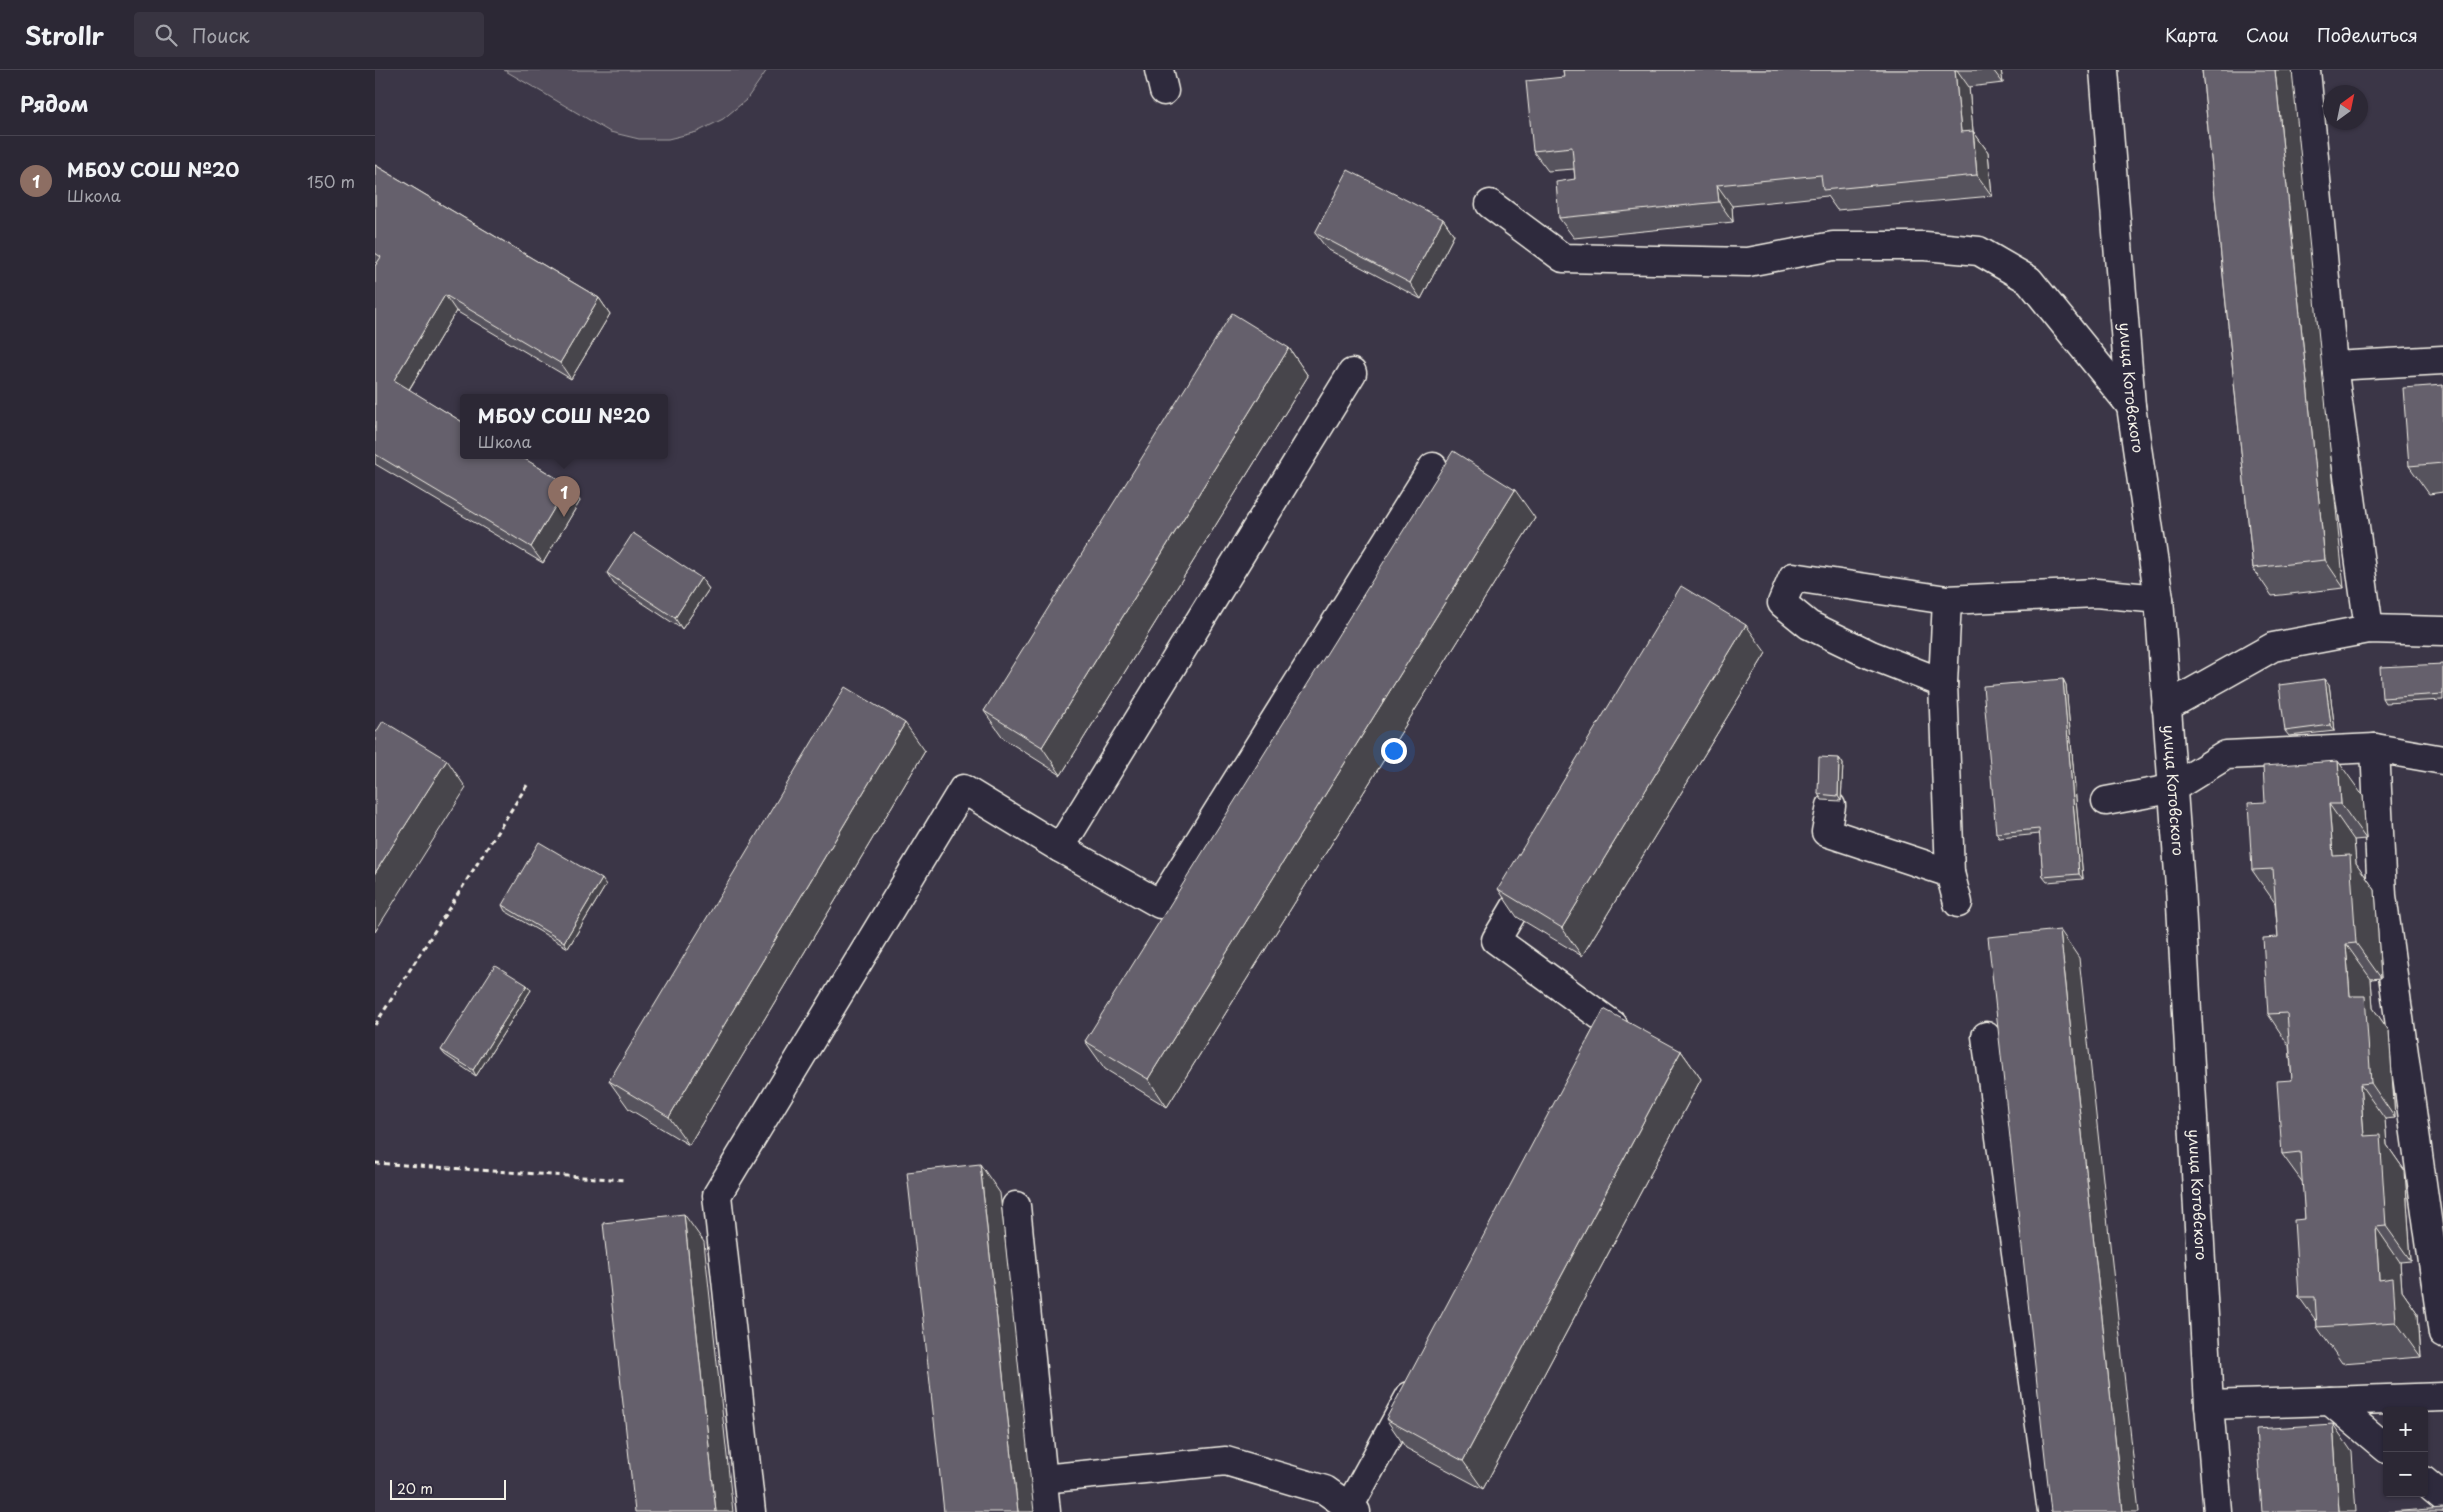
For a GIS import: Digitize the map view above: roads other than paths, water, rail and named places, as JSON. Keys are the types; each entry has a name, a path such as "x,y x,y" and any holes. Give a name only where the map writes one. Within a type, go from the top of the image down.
{"street":[{"name":"улица Котовского","path":"2105,70 2131,406 2159,599 2180,897 2209,1405 2218,1512"},
{"path":"2306,70 2333,366 2369,629"},
{"path":"1490,204 1563,258 1748,262 1833,246 1925,246 1979,251 2029,280 2131,406"},
{"path":"2333,366 2443,360"},
{"path":"1060,848 1352,373"},
{"path":"751,1512 717,1195 963,789 1060,848 1159,904 1433,467"},
{"path":"1943,683 1871,655 1809,625 1783,603 1793,577 1947,600 2096,593 2159,599"},
{"path":"1947,600 1943,683 1950,873 1958,903"},
{"path":"2167,707 2273,646 2369,629 2443,631"},
{"path":"2375,748 2382,896 2443,1334"},
{"path":"2105,800 2171,789 2226,755 2375,748 2443,760"},
{"path":"1831,806 1826,832 1950,873"},
{"path":"1546,854 1496,940 1613,1025 1589,1069"},
{"path":"1986,1036 2053,1512"},
{"path":"1017,1206 1045,1512"},
{"path":"1042,1479 1226,1462 1325,1490 1353,1510 1421,1376"},
{"path":"2209,1405 2443,1397"},
{"path":"2330,1401 2383,1446"},
{"path":"2428,1484 2443,1497"}],"place":[{"name":"МБОУ СОШ №20","path":"564,517"}]}
